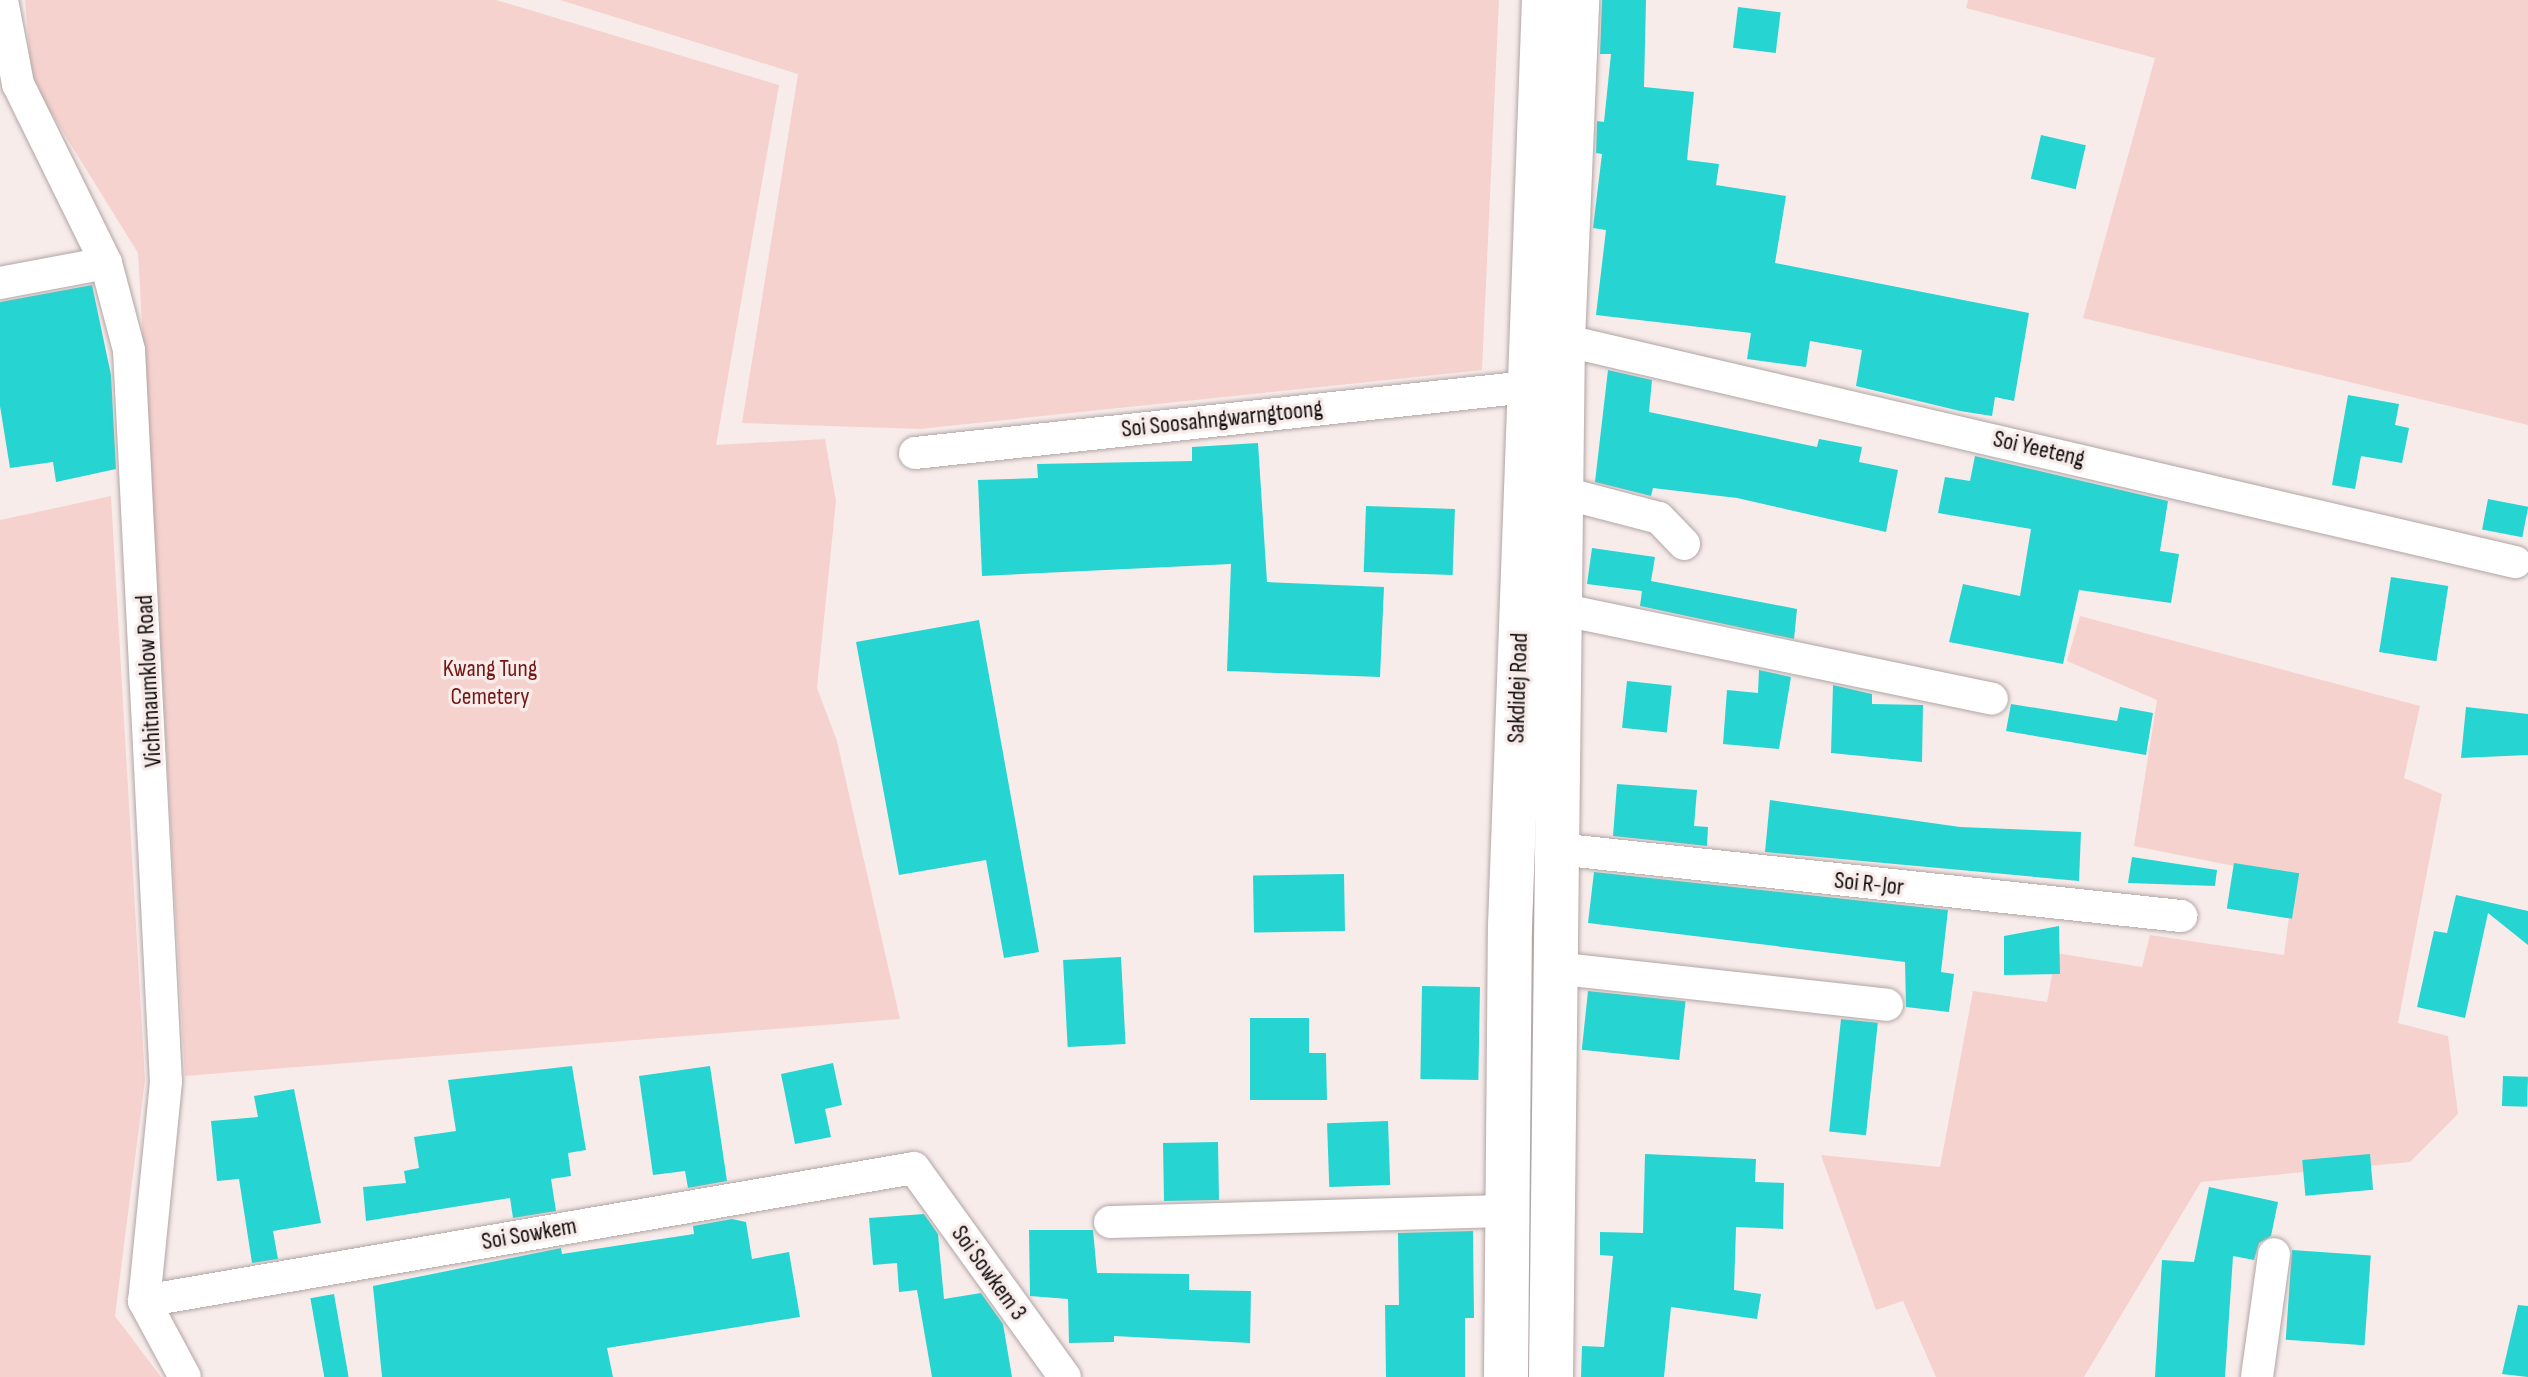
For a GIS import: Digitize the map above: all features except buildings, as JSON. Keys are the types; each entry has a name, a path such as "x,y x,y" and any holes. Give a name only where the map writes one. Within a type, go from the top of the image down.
{"main road":[{"name":"Sakdidej Road","path":"1544,0 1563,340 1551,1377"},
{"name":"Sakdidej Road","path":"1506,1377 1505,1211 1528,387 1577,0"}],"street":[{"name":"Vichitnaumklow Road","path":"2,0 18,84 106,263 129,350 139,463 166,1082 144,1301"},
{"path":"0,283 106,263"},
{"name":"Soi Yeeteng","path":"1563,340 2515,562"},
{"name":"Soi Soosahngwarngtoong","path":"915,453 1528,387"},
{"path":"1560,492 1659,518 1684,544"},
{"path":"1559,609 1992,699"},
{"name":"Soi R-Jor","path":"1557,849 2181,916"},
{"path":"1554,968 1887,1005"},
{"name":"Soi Sowkem","path":"144,1301 914,1168"},
{"name":"Soi Sowkem 3","path":"914,1168 1065,1377"},
{"path":"1110,1222 1505,1211"},
{"path":"2257,1377 2274,1254"},
{"path":"144,1301 185,1377"}],"green space":[{"name":"Kwang Tung Cemetery","path":"25,0 496,0 779,85 716,445 825,439 836,501 817,688 837,741 900,1019 185,1076 138,253 32,82"},
{"path":"560,0 1499,0 1482,370 919,429 742,423 798,74"},
{"path":"1968,0 2528,0 2528,425 2083,318 2155,58 1966,8"},
{"path":"111,496 145,1080 115,1316 161,1377 0,1377 0,520"},
{"path":"2080,616 2420,706 2404,778 2442,794 2398,1023 2448,1036 2458,1114 2410,1162 2201,1182 2084,1377 1936,1377 1903,1301 1876,1310 1821,1155 1940,1167 1973,991 2047,1002 2056,953 2142,967 2150,935 2284,955 2294,878 2134,846 2157,700 2067,661"}]}
